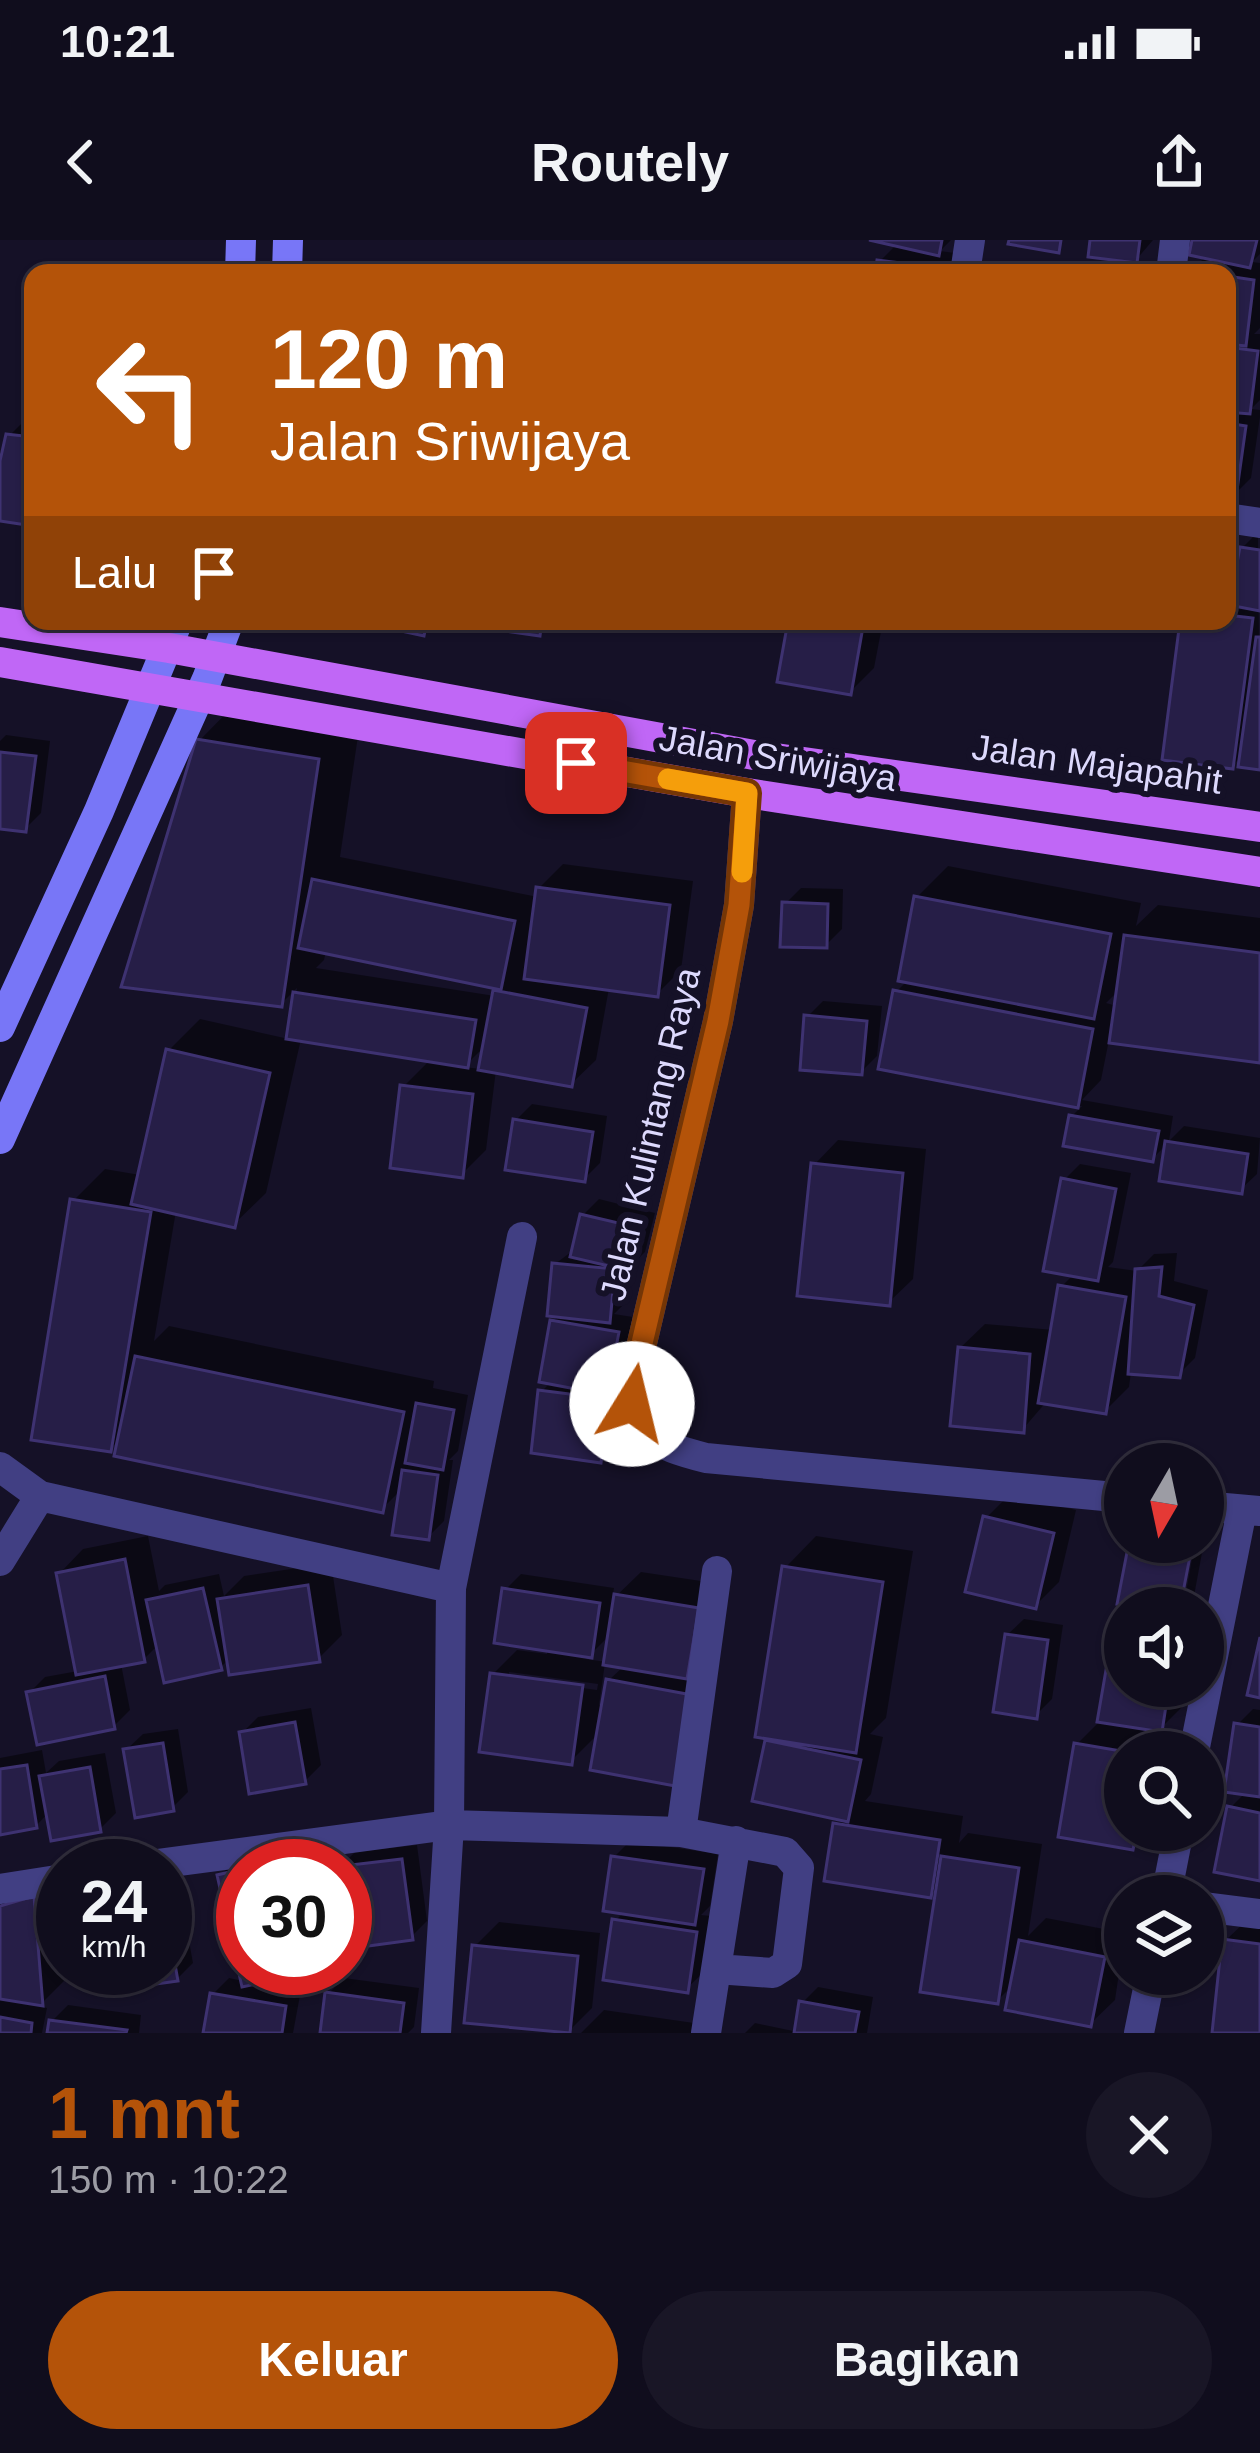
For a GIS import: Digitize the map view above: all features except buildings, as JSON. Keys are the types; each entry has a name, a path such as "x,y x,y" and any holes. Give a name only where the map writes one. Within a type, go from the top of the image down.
{"main road":[{"name":"Jalan Majapahit","path":"115,630 173,634 215,657 754,755 1260,826"},
{"path":"0,1139 226,630"},
{"path":"0,1027 100,812 173,634"},
{"name":"Jalan Sriwijaya","path":"0,662 747,793 1260,872"},
{"path":"1062,844 1069,800"}],"street":[{"name":"Jalan Kulintang Raya","path":"747,793 739,905 718,1021 634,1377 632,1404 641,1426 663,1447 706,1458 1104,1496"},
{"path":"436,2033 449,1825 451,1588 522,1237"},
{"path":"0,1467 40,1496 451,1588"},
{"path":"4,1542 40,1496"},
{"path":"1199,1731 1251,1510"},
{"path":"681,1832 717,1571"},
{"path":"192,1859 449,1825 681,1832 785,1852 799,1868 791,1952 782,1970 716,1969"},
{"path":"706,2033 736,1841"},
{"path":"0,1889 36,1883"},
{"path":"1224,1910 1260,1914"},
{"path":"1139,2033 1147,1995"}],"slow traffic":[{"path":"668,779 747,793 742,872"}],"route":[{"path":"576,763 747,793 739,905 718,1021 634,1377 632,1404"}]}
